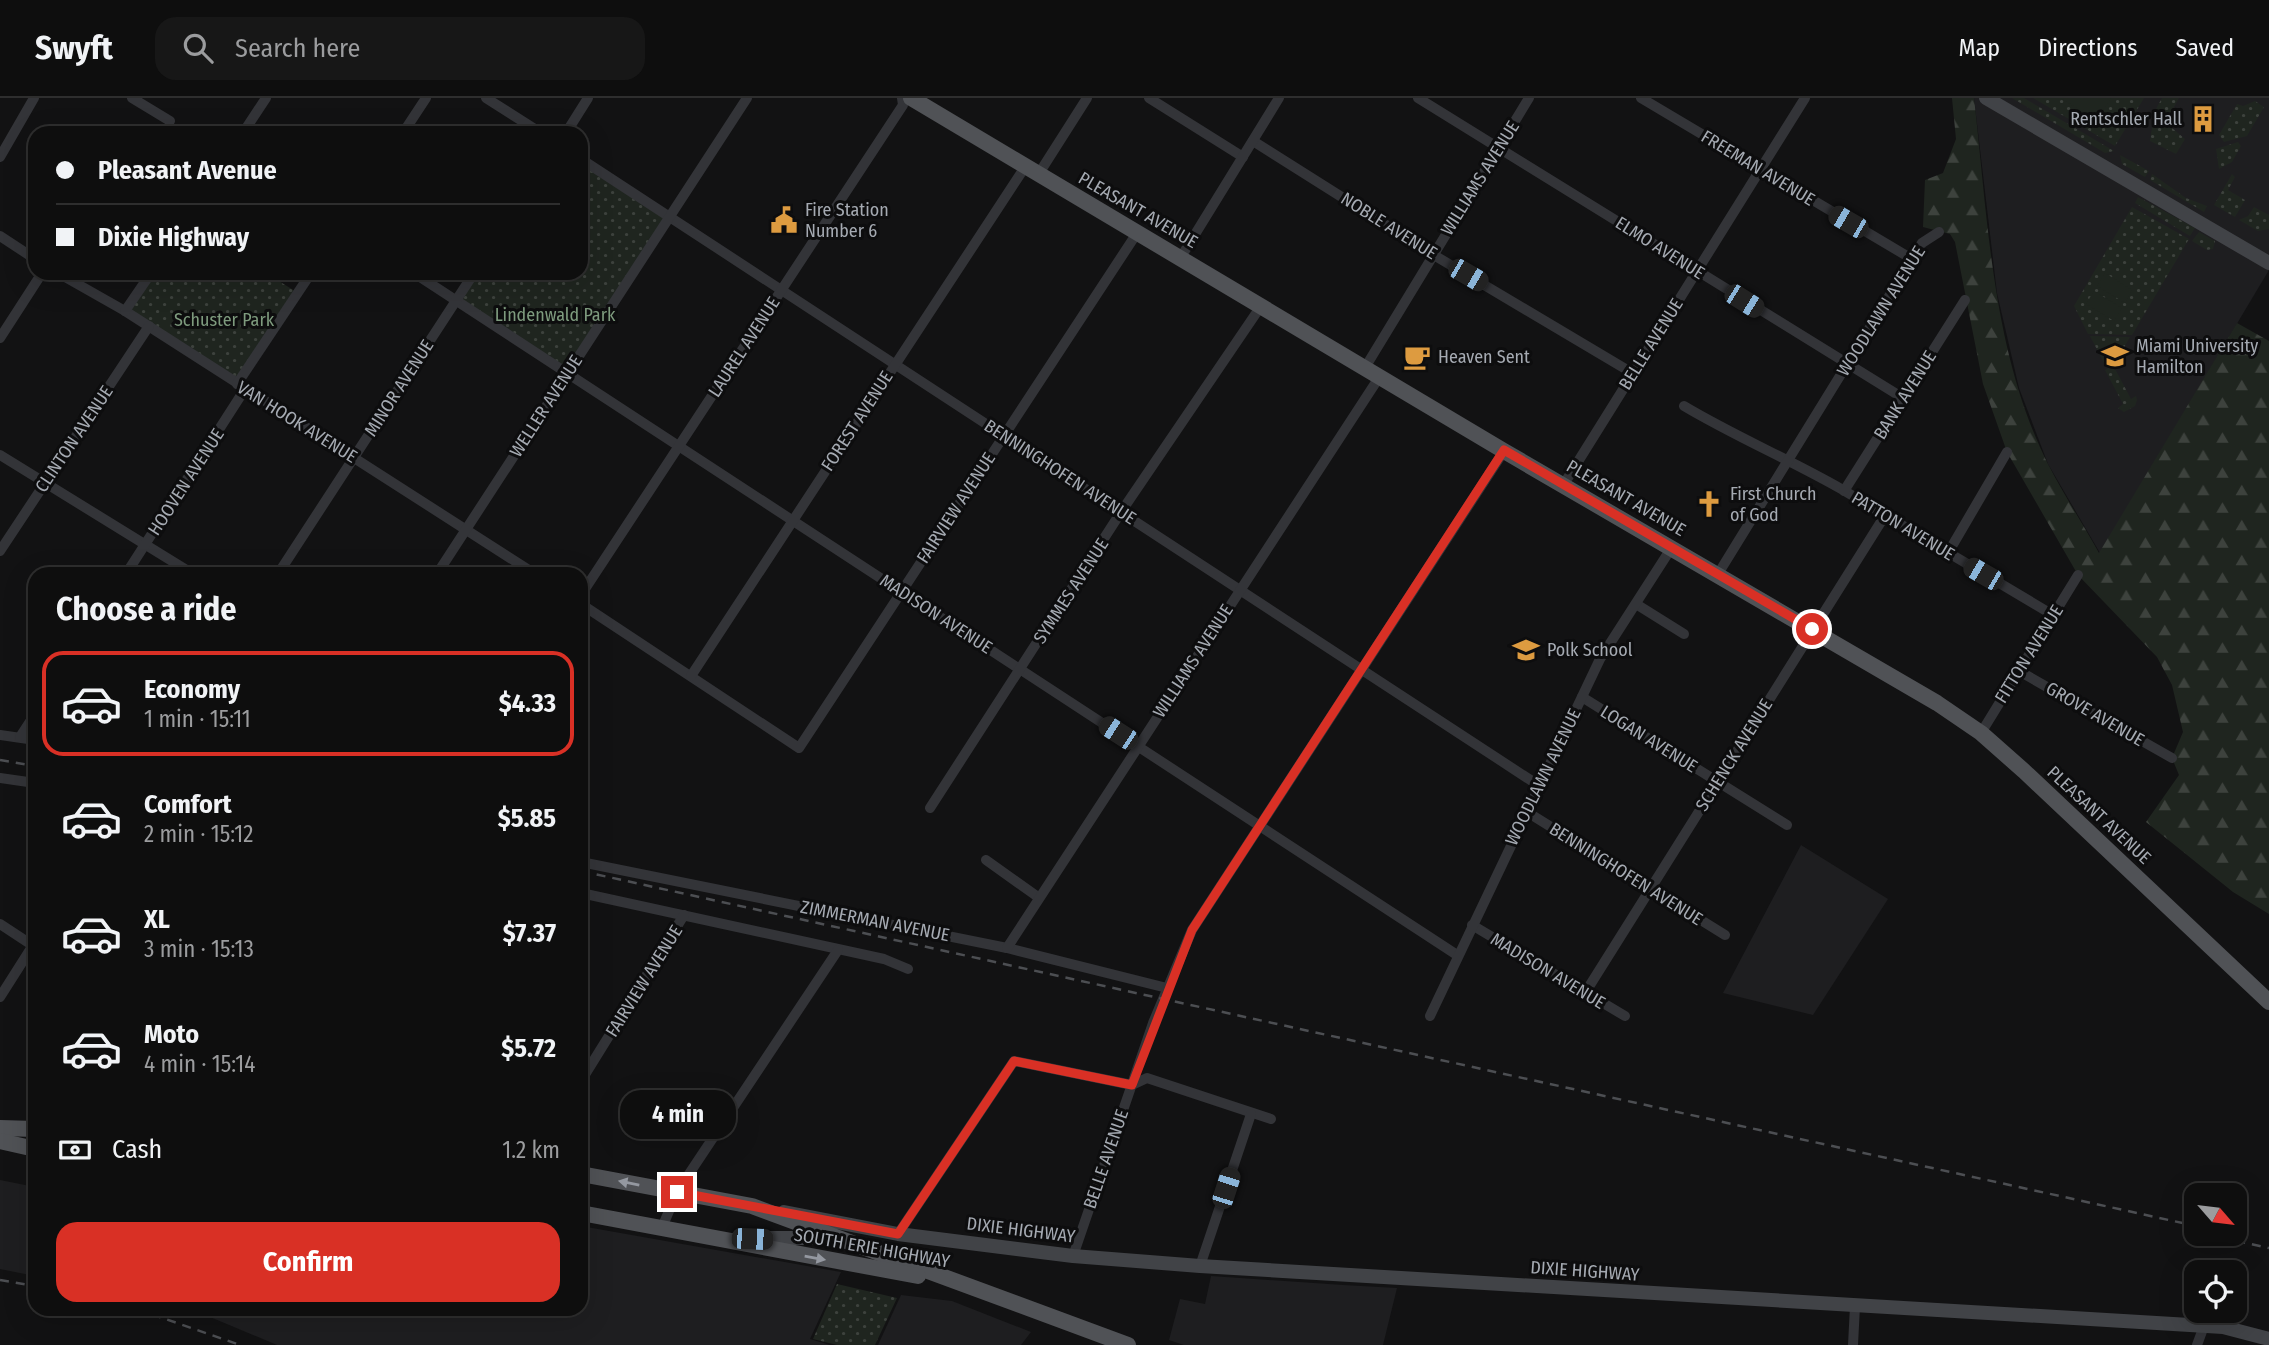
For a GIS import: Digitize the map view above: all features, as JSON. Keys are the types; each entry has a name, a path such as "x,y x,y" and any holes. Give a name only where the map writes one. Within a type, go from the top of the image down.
{"main road":[{"name":"PLEASANT AVENUE","path":"911,98 1504,450 1812,629 1981,733 2269,1002"},
{"path":"0,1128 28,1129"},
{"path":"0,1141 28,1147"},
{"name":"DIXIE HIGHWAY","path":"588,1175 752,1206"},
{"name":"SOUTH ERIE HIGHWAY","path":"752,1206 1128,1345"},
{"name":"DIXIE HIGHWAY","path":"588,1214 699,1237"},
{"name":"SOUTH ERIE HIGHWAY","path":"699,1237 955,1283"}],"street":[{"path":"0,157 34,98"},
{"path":"132,98 170,121"},
{"path":"248,126 266,98"},
{"path":"408,126 426,98"},
{"path":"486,98 530,126"},
{"path":"570,126 588,98"},
{"name":"WELLER AVENUE","path":"441,567 566,374 672,218 747,98"},
{"name":"LAUREL AVENUE","path":"588,584 903,105 902,98"},
{"name":"FOREST AVENUE","path":"691,676 895,364 1087,98"},
{"path":"1149,98 1243,157"},
{"path":"1181,257 1279,98"},
{"name":"ELMO AVENUE","path":"1418,98 1903,398"},
{"name":"WILLIAMS AVENUE","path":"1366,366 1529,98"},
{"name":"FREEMAN AVENUE","path":"1641,98 1912,259"},
{"name":"BELLE AVENUE","path":"1564,484 1805,98"},
{"path":"1986,98 2269,263"},
{"name":"NOBLE AVENUE","path":"1253,141 1432,254 1634,374"},
{"name":"BENNINGHOFEN AVENUE","path":"588,164 1538,785"},
{"name":"WOODLAWN AVENUE","path":"1718,574 1912,259 1923,243 1938,232"},
{"name":"FAIRVIEW AVENUE","path":"691,676 799,748 1137,233"},
{"path":"0,236 28,254"},
{"path":"0,338 37,280"},
{"name":"VAN HOOK AVENUE","path":"70,280 149,327 524,567"},
{"path":"125,312 146,280"},
{"name":"HOOVEN AVENUE","path":"130,567 307,280"},
{"name":"MADISON AVENUE","path":"425,280 1457,955"},
{"name":"MINOR AVENUE","path":"283,567 469,280"},
{"name":"BANK AVENUE","path":"1844,491 1965,300"},
{"name":"SYMMES AVENUE","path":"930,808 1121,512 1261,306"},
{"name":"CLINTON AVENUE","path":"0,551 149,327"},
{"name":"WILLIAMS AVENUE","path":"1007,948 1380,376"},
{"path":"1684,406 1734,436 1765,447 1788,460"},
{"name":"BELLE AVENUE","path":"1073,1256 1167,988 1192,930 1504,450"},
{"path":"1948,553 2007,452"},
{"path":"0,455 146,542 183,567"},
{"name":"PATTON AVENUE","path":"1788,460 2053,615"},
{"name":"SCHENCK AVENUE","path":"1586,993 1884,517"},
{"name":"WOODLAWN AVENUE","path":"1430,1016 1600,659 1672,547"},
{"name":"FITTON AVENUE","path":"1981,733 2078,575"},
{"path":"1636,604 1685,634"},
{"path":"588,609 691,676"},
{"name":"GROVE AVENUE","path":"2019,671 2172,758"},
{"name":"LOGAN AVENUE","path":"1582,696 1787,825"},
{"path":"20,737 28,725"},
{"path":"0,735 28,739"},
{"path":"0,778 28,782"},
{"name":"BENNINGHOFEN AVENUE","path":"1527,812 1725,935"},
{"path":"986,860 1038,897"},
{"name":"ZIMMERMAN AVENUE","path":"588,863 1007,948 1167,988"},
{"name":"ZIMMERMAN AVENUE","path":"588,894 884,959 908,969"},
{"name":"FAIRVIEW AVENUE","path":"588,1070 684,915"},
{"path":"0,923 28,941"},
{"name":"MADISON AVENUE","path":"1472,925 1625,1016"},
{"path":"661,1230 677,1192 838,950"},
{"path":"0,997 28,954"},
{"path":"898,1234 1014,1061 1132,1085 1147,1078 1271,1119"},
{"path":"1199,1266 1251,1114"},
{"name":"DIXIE HIGHWAY","path":"752,1206 898,1234 1073,1256 1199,1266 2204,1326 2238,1329 2269,1339"},
{"name":"DIXIE HIGHWAY","path":"699,1237 898,1234"},
{"path":"1853,1345 1855,1306"},
{"path":"2197,1345 2204,1326"}],"shaded area":[{"name":"Miami University Hamilton","path":"1974,98 2269,98 2269,270 2100,553 2048,464 2019,388 1997,293"},
{"path":"1801,845 1888,899 1813,1015 1723,993"},
{"path":"0,1180 28,1186 28,1275 0,1269"},
{"path":"588,1227 841,1272 810,1339 830,1345 277,1345 208,1316 588,1316"},
{"path":"1211,1276 1397,1288 1383,1345 1184,1345 1169,1340 1180,1299 1205,1304"},
{"path":"901,1295 952,1301 1031,1332 1021,1345 878,1345"}],"green space":[{"path":"1952,98 1974,98 1995,286 2015,378 2030,423 2049,466 2099,553 2237,323 2269,341 2269,914 2233,892 2146,822 2179,775 2172,758 2183,732 2172,685 2157,657 2078,575 2007,452 1983,384 1955,242 1950,234 1923,227 1925,180 1943,173 1956,139"},
{"path":"2012,98 2024,98 2114,151 2105,153"},
{"path":"2033,98 2144,98 2115,146"},
{"path":"2061,98 2111,98 2096,121"},
{"path":"2162,98 2179,98 2169,116 2156,109"},
{"path":"2255,101 2264,107 2247,136 2224,142 2219,135 2237,104 2243,106"},
{"path":"2154,113 2169,121 2171,127 2185,139 2176,154 2150,141"},
{"path":"2238,142 2241,146 2232,162 2219,169 2216,149"},
{"path":"2120,155 2149,171 2145,177 2122,164"},
{"name":"Lindenwald Park","path":"588,164 672,218 566,374 456,300 469,280 588,280"},
{"path":"2152,174 2186,198 2207,206 2204,212 2150,180"},
{"path":"2232,174 2235,177 2228,190 2245,200 2235,217 2214,205"},
{"path":"2138,197 2195,228 2190,236 2135,203"},
{"path":"2132,207 2189,239 2132,335 2088,334 2074,306"},
{"path":"2254,207 2269,215 2269,229 2258,231 2239,220 2248,216"},
{"path":"2199,232 2215,241 2213,249 2207,250 2192,241"},
{"path":"2105,273 2132,290 2125,303 2097,286"},
{"name":"Schuster Park","path":"146,280 277,280 298,293 237,384 125,311"},
{"path":"2094,291 2122,308 2114,321 2086,304"},
{"path":"2090,336 2130,337 2118,358 2105,365"},
{"path":"2113,365 2131,399 2136,396 2137,400 2135,406 2124,412 2118,408 2123,404 2105,370"},
{"path":"837,1284 897,1298 875,1345 837,1345 813,1339"}],"railway":[{"path":"0,760 28,765"},
{"path":"588,873 2184,1223"},
{"path":"2247,1243 2269,1248"},
{"path":"0,1280 28,1285"},
{"path":"157,1316 240,1345"}],"place":[{"name":"Rentschler Hall","path":"2203,119"},
{"name":"Fire Station Number 6","path":"784,220"},
{"name":"Miami University Hamilton","path":"2115,356"},
{"name":"Heaven Sent","path":"1417,357"},
{"name":"First Church of God","path":"1709,504"},
{"name":"Polk School","path":"1526,650"}],"route":[{"path":"677,1192 898,1234 1014,1061 1132,1085 1153,1023 1192,930 1504,450 1812,629"}]}
